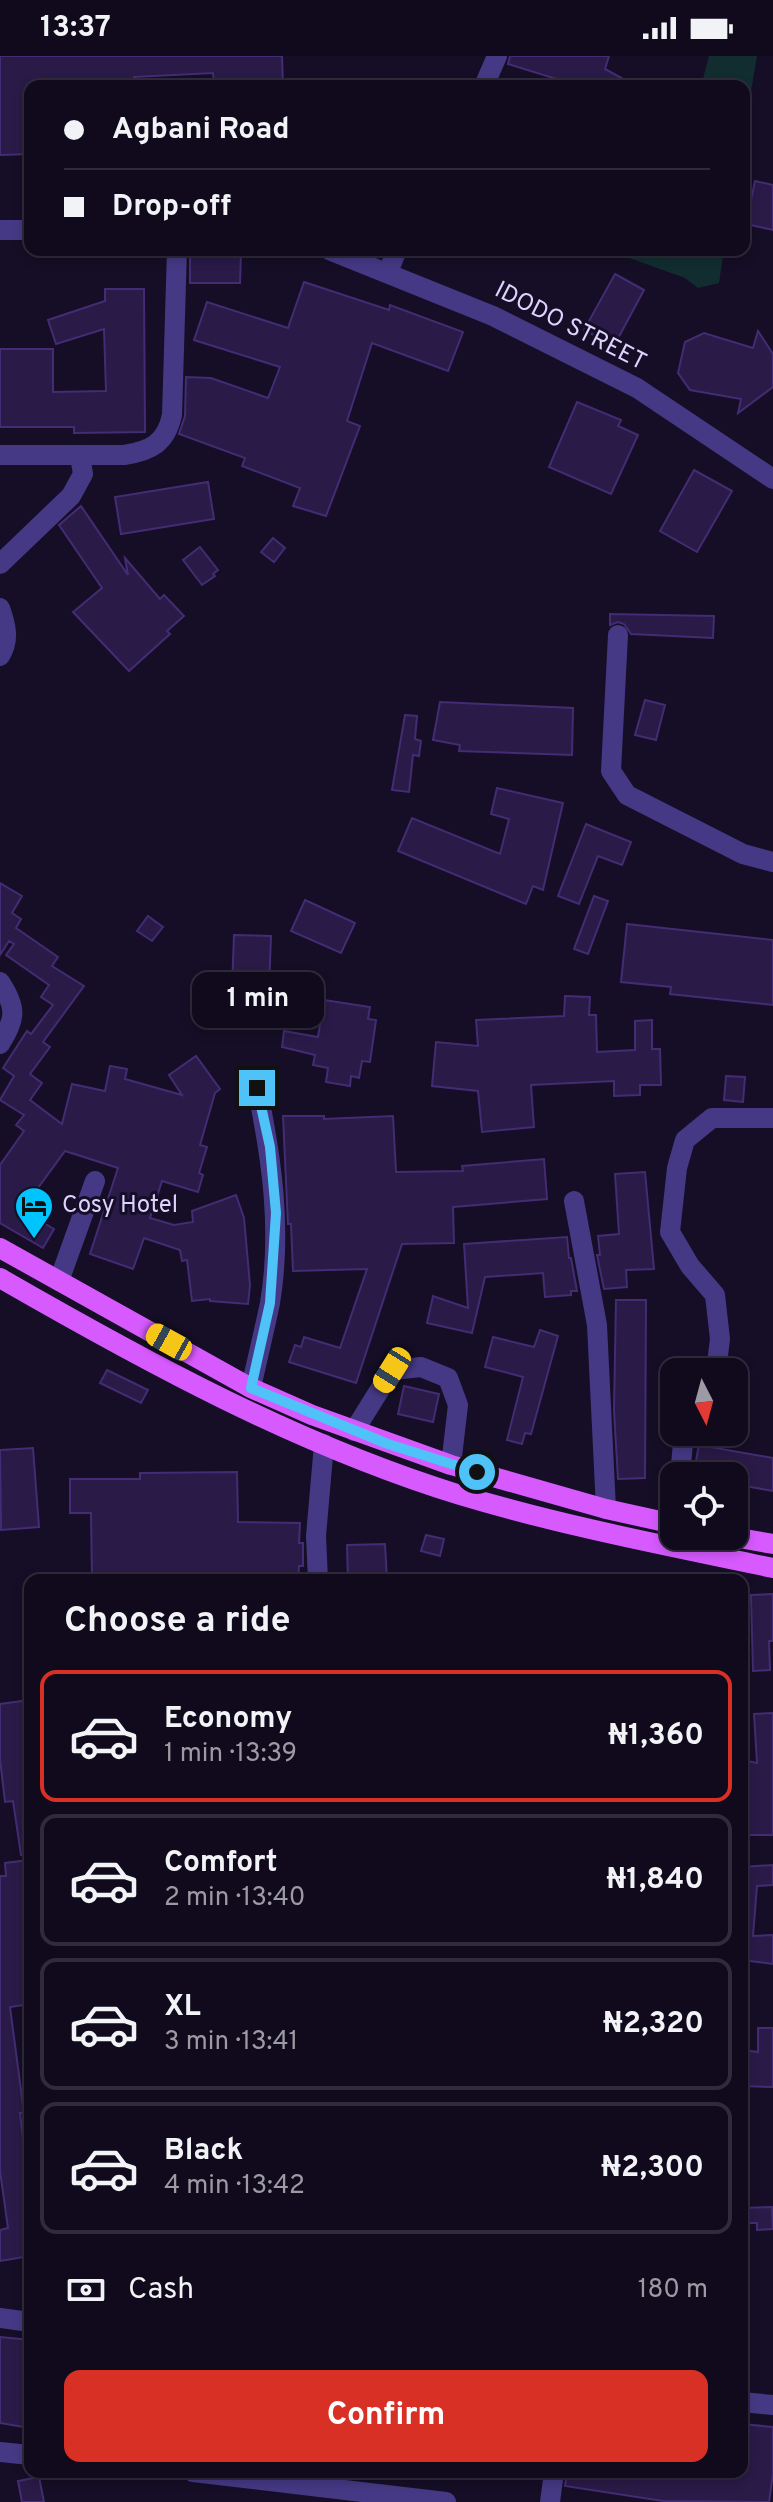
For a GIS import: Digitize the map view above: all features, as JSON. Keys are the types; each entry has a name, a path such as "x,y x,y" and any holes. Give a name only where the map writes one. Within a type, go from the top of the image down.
{"main road":[{"path":"0,1248 251,1388 354,1431 451,1465 606,1509 660,1521"},
{"path":"0,1278 243,1409 324,1444 458,1494 568,1525 773,1568"},
{"path":"748,1540 773,1544"}],"street":[{"path":"487,80 497,56"},
{"path":"0,230 24,230"},
{"path":"0,455 141,453 158,445 168,431 175,368 177,256"},
{"name":"IDODO STREET","path":"345,256 493,316 637,388 773,479"},
{"path":"388,272 395,256"},
{"path":"0,564 71,496 83,474 80,456"},
{"path":"0,608 7,631 5,648 0,656"},
{"path":"618,635 611,771 627,795 743,854 773,862"},
{"path":"0,982 12,1000 13,1013 11,1025 0,1044"},
{"path":"251,1388 270,1303 276,1213 270,1147 257,1088"},
{"path":"718,1358 720,1339 715,1295 690,1266 670,1232 677,1168 685,1140 712,1118 773,1118"},
{"path":"59,1281 95,1181"},
{"path":"574,1201 597,1325 606,1509"},
{"path":"354,1431 392,1370 421,1367 448,1378 458,1405 451,1465"},
{"path":"318,1574 316,1536 324,1444"},
{"path":"0,2318 24,2321"},
{"path":"748,2403 773,2405"},
{"path":"0,2452 24,2454"},
{"path":"244,2478 446,2502"},
{"path":"550,2502 553,2478"}],"green space":[{"path":"709,56 757,56 750,97 750,80 703,80"},
{"path":"624,256 723,256 719,283 698,288 685,278"}],"building":[{"path":"0,56 282,56 283,80 214,80 213,73 134,77 134,80 24,80 24,154 0,155"},
{"path":"510,56 609,56 605,69 625,80 560,80 508,64"},
{"path":"755,181 773,185 773,230 750,225"},
{"path":"190,256 241,256 240,283 190,283"},
{"path":"615,274 644,290 614,346 584,330"},
{"path":"304,282 389,310 390,305 463,332 448,371 372,343 347,421 360,426 326,516 293,506 300,488 242,466 245,458 179,434 185,416 186,377 211,378 268,398 280,367 194,340 207,302 288,328"},
{"path":"105,289 144,289 145,432 74,433 74,427 0,427 0,349 53,349 53,392 106,391 104,329 56,344 48,320 105,301"},
{"path":"758,331 773,354 773,387 738,413 741,399 690,390 678,373 685,342 704,333 753,348"},
{"path":"577,402 621,420 618,426 638,435 611,494 549,467"},
{"path":"694,470 732,491 697,552 660,531"},
{"path":"208,482 214,519 121,534 115,497"},
{"path":"81,506 128,575 125,558 160,599 164,595 184,616 167,631 170,634 129,671 73,612 102,588 59,525"},
{"path":"273,538 285,548 274,562 261,552"},
{"path":"200,547 218,570 202,585 183,560"},
{"path":"610,614 714,616 713,638 631,634 624,624 618,622 610,625"},
{"path":"645,700 665,705 656,740 635,735"},
{"path":"440,702 573,708 572,755 459,751 460,745 433,740"},
{"path":"405,715 417,716 415,739 421,741 419,756 413,755 409,792 392,790"},
{"path":"497,788 563,803 543,890 533,886 526,904 398,851 412,818 500,854 509,819 491,814"},
{"path":"586,824 631,842 622,865 598,856 579,904 558,896"},
{"path":"0,883 22,896 12,913 21,919 16,928 58,957 52,966 84,986 43,1042 50,1047 30,1074 42,1083 30,1100 62,1124 72,1084 105,1091 110,1066 127,1069 125,1079 182,1095 169,1075 196,1056 220,1089 215,1093 200,1145 207,1147 199,1173 203,1175 198,1192 162,1181 150,1218 174,1225 193,1222 192,1211 236,1195 244,1218 250,1285 248,1304 210,1299 192,1301 187,1260 182,1261 180,1250 144,1238 133,1269 90,1254 118,1168 65,1151 22,1210 54,1229 43,1248 0,1223 0,1165 24,1131 16,1125 24,1115 0,1100 14,1076 3,1068 27,1031 31,1034 53,1005 41,997 49,985 6,955 14,944 9,941 0,955"},
{"path":"594,896 608,901 588,954 574,949"},
{"path":"305,900 355,923 341,953 291,931"},
{"path":"148,916 163,927 152,941 137,931"},
{"path":"627,924 773,940 773,1005 670,994 671,987 621,982"},
{"path":"234,935 271,936 268,1016 231,1014"},
{"path":"565,996 590,997 589,1015 596,1015 597,1052 635,1050 635,1021 652,1020 652,1049 660,1049 661,1085 640,1085 640,1095 614,1096 614,1081 531,1085 534,1127 482,1132 478,1091 432,1086 436,1042 478,1046 476,1020 564,1016"},
{"path":"324,1000 370,1007 368,1019 376,1020 370,1062 362,1061 359,1078 351,1076 350,1086 326,1082 328,1068 313,1065 315,1055 282,1047 284,1031 318,1037"},
{"path":"726,1076 745,1077 743,1102 724,1100"},
{"path":"283,1116 324,1116 324,1119 393,1116 396,1172 463,1171 462,1166 544,1159 547,1199 453,1207 454,1243 402,1244 356,1383 289,1362 295,1345 301,1347 304,1337 340,1348 367,1269 293,1271"},
{"path":"645,1172 654,1269 626,1270 627,1287 604,1289 597,1255 600,1255 598,1236 619,1234 615,1174"},
{"path":"567,1237 577,1291 571,1291 571,1295 545,1297 543,1273 485,1277 472,1333 427,1323 433,1296 468,1308 464,1244"},
{"path":"616,1300 646,1300 645,1478 618,1479 614,1410"},
{"path":"540,1330 558,1336 531,1434 525,1433 522,1444 507,1440 523,1377 485,1367 493,1337 534,1347"},
{"path":"107,1370 148,1390 141,1403 100,1383"},
{"path":"404,1386 439,1394 433,1422 398,1414"},
{"path":"699,1446 773,1458 773,1491 748,1487 748,1462 696,1462"},
{"path":"33,1448 39,1527 1,1530 0,1450"},
{"path":"237,1472 238,1522 300,1523 303,1566 299,1566 298,1574 92,1574 91,1513 70,1513 70,1479 140,1479 140,1473"},
{"path":"426,1535 444,1539 440,1556 421,1551"},
{"path":"385,1544 387,1574 348,1574 347,1545"},
{"path":"773,1594 770,1670 753,1671 751,1595"},
{"path":"24,1701 24,1855 21,1855 13,1801 5,1802 0,1759 0,1704"},
{"path":"773,1713 773,1835 748,1835 748,1761 757,1763 754,1714"},
{"path":"24,1861 24,2005 10,2007 24,2113 20,2113 24,2146 24,2257 0,2261 0,2230 8,2228 0,2171 0,1876 6,1876 5,1863"},
{"path":"773,1865 773,1885 757,1886 753,1936 773,1935 773,1964 748,1961 748,1867"},
{"path":"758,2028 773,2028 773,2087 748,2086 748,2051 758,2052"},
{"path":"772,2207 773,2229 757,2230 757,2223 748,2223 748,2208"},
{"path":"0,2337 24,2339 24,2427 0,2423"},
{"path":"748,2425 773,2427 773,2474 769,2502 663,2501 565,2486 566,2478 748,2478"},
{"path":"39,2478 44,2502 22,2502 18,2481"}],"place":[{"name":"Cosy Hotel","path":"34,1240"}],"route":[{"path":"257,1088 270,1147 276,1213 270,1303 251,1388 388,1444 477,1472"}]}
